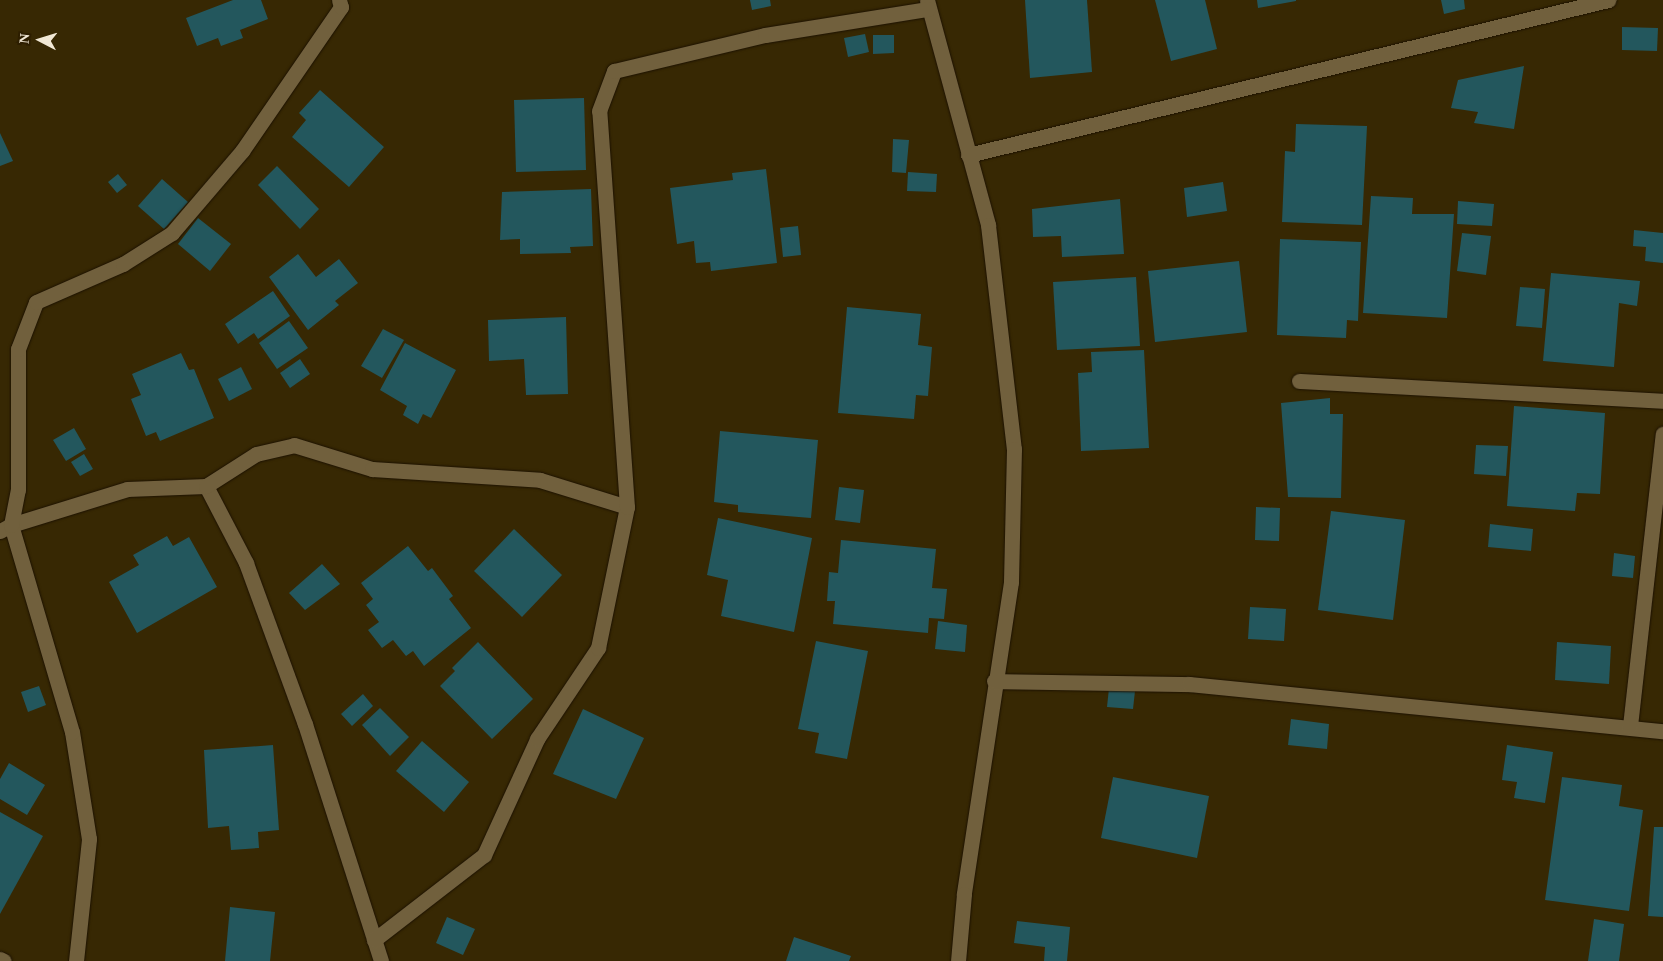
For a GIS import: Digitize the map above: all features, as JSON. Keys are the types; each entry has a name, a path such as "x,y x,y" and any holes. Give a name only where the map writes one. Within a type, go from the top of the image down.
{"street":[{"path":"76,961 90,839 72,732 5,528 18,490 18,349 36,302 123,264 172,234 242,151 341,7 339,0"},
{"path":"968,155 1608,0"},
{"path":"374,940 484,855 537,739 598,648 627,507 599,112 614,71 765,35 927,4 988,225 1014,449 1011,582 994,681 964,894 958,961"},
{"path":"1299,382 1663,401"},
{"path":"1630,726 1663,434"},
{"path":"5,528 127,489 206,486 256,454 294,444 372,469 540,480 627,507"},
{"path":"206,486 246,562 305,724 381,961"},
{"path":"994,681 1189,684 1630,726 1663,731"},
{"path":"0,959 4,961"}],"building":[{"path":"233,0 261,0 268,19 240,30 243,38 221,46 218,38 197,46 186,18"},
{"path":"750,0 770,0 771,6 752,10"},
{"path":"1025,0 1087,0 1092,72 1030,78"},
{"path":"1155,0 1205,0 1217,49 1171,61"},
{"path":"1257,0 1296,0 1296,1 1258,8"},
{"path":"1441,0 1464,0 1465,9 1444,14"},
{"path":"1622,27 1658,28 1657,51 1622,50"},
{"path":"865,34 869,52 848,57 844,38"},
{"path":"873,35 894,35 894,53 873,54"},
{"path":"1524,66 1514,129 1474,123 1478,112 1451,108 1458,80"},
{"path":"320,90 384,147 349,187 292,137 306,120 299,113"},
{"path":"584,98 586,170 516,172 514,100"},
{"path":"1296,124 1367,126 1362,225 1282,222 1285,151 1295,152"},
{"path":"0,133 13,161 0,166"},
{"path":"893,139 909,140 906,173 892,172"},
{"path":"277,166 319,209 300,229 258,185"},
{"path":"766,169 777,263 711,271 710,262 696,263 694,241 677,244 670,188 733,180 732,173"},
{"path":"908,172 937,174 936,192 907,191"},
{"path":"118,174 127,185 117,193 108,182"},
{"path":"162,179 188,202 164,229 138,206"},
{"path":"1223,182 1227,211 1187,217 1184,188"},
{"path":"591,189 593,246 570,247 571,253 520,254 520,239 500,240 502,192"},
{"path":"1371,196 1413,198 1412,214 1454,214 1447,318 1363,313"},
{"path":"1120,199 1124,254 1062,257 1061,236 1033,237 1032,209"},
{"path":"1458,201 1494,204 1492,226 1457,224"},
{"path":"198,218 231,244 210,271 178,244"},
{"path":"798,226 801,255 783,257 780,228"},
{"path":"1634,230 1663,233 1663,263 1645,261 1646,247 1633,246"},
{"path":"1462,233 1491,236 1486,275 1457,271"},
{"path":"1280,239 1361,242 1358,321 1347,320 1346,338 1277,335"},
{"path":"298,254 316,277 339,259 358,283 335,301 339,305 308,330 269,277"},
{"path":"1239,261 1247,332 1155,342 1148,271"},
{"path":"1551,273 1640,281 1637,306 1619,303 1614,367 1543,361"},
{"path":"1136,277 1140,346 1057,350 1053,282"},
{"path":"1520,287 1545,289 1542,328 1516,326"},
{"path":"273,291 290,316 258,339 254,333 238,344 225,324"},
{"path":"847,307 921,314 918,345 932,347 928,396 916,395 914,419 838,413"},
{"path":"566,317 568,394 526,395 524,359 489,361 488,320"},
{"path":"289,321 308,348 277,369 259,343"},
{"path":"383,329 404,340 382,378 361,366"},
{"path":"405,343 456,370 431,418 423,414 418,424 403,415 407,406 380,390"},
{"path":"1144,350 1149,448 1081,451 1078,373 1092,372 1091,352"},
{"path":"181,353 189,370 194,369 214,418 160,441 156,432 146,436 131,399 141,395 132,374"},
{"path":"300,359 310,374 290,388 280,373"},
{"path":"241,367 252,389 229,401 218,379"},
{"path":"1330,398 1330,414 1343,414 1341,498 1288,497 1281,403"},
{"path":"1514,406 1605,413 1600,494 1577,493 1575,511 1507,506"},
{"path":"74,428 86,449 66,461 53,440"},
{"path":"720,431 818,440 811,518 738,512 738,505 714,502"},
{"path":"1476,445 1508,446 1506,476 1474,474"},
{"path":"84,454 93,469 80,476 71,462"},
{"path":"839,487 864,490 860,523 835,520"},
{"path":"1256,507 1280,508 1279,541 1255,540"},
{"path":"1331,511 1405,520 1393,620 1318,610"},
{"path":"718,518 812,538 794,632 721,616 728,580 707,575"},
{"path":"1490,524 1533,529 1531,551 1488,547"},
{"path":"514,529 562,575 522,617 474,571"},
{"path":"167,536 173,546 189,537 217,587 137,633 109,582 139,565 133,555"},
{"path":"841,540 936,549 932,588 947,589 944,619 929,618 928,633 833,624 835,601 827,601 829,572 838,573"},
{"path":"408,546 428,571 432,568 453,596 449,599 471,628 424,666 413,651 406,656 393,640 382,648 368,630 379,622 366,605 373,599 361,583"},
{"path":"1614,553 1635,556 1633,578 1612,576"},
{"path":"322,564 340,584 305,610 289,593"},
{"path":"1250,607 1286,609 1284,641 1248,639"},
{"path":"938,621 967,625 965,652 935,649"},
{"path":"816,641 868,651 847,759 815,753 819,733 798,729"},
{"path":"478,642 533,699 492,739 440,686 455,671 452,668"},
{"path":"1557,642 1611,646 1609,684 1555,680"},
{"path":"39,686 46,705 28,712 21,692"},
{"path":"1109,688 1135,691 1133,709 1107,707"},
{"path":"363,694 373,706 352,726 341,714"},
{"path":"380,708 409,737 390,756 362,725"},
{"path":"583,709 644,738 616,799 553,774"},
{"path":"1291,719 1329,724 1327,749 1288,745"},
{"path":"422,741 469,782 444,812 396,771"},
{"path":"273,745 279,830 258,832 259,848 231,850 229,826 208,828 204,750"},
{"path":"1507,745 1553,752 1545,803 1514,798 1517,782 1502,780"},
{"path":"9,763 45,785 27,815 0,799 0,779"},
{"path":"1113,777 1209,796 1197,858 1101,838"},
{"path":"1562,777 1622,785 1619,806 1643,810 1629,911 1545,900"},
{"path":"0,812 43,836 0,914"},
{"path":"1654,827 1663,827 1663,917 1648,916"},
{"path":"230,907 275,912 270,961 225,961"},
{"path":"447,917 475,929 463,955 436,943"},
{"path":"1594,919 1624,924 1619,961 1588,961"},
{"path":"1017,921 1070,927 1067,961 1044,961 1045,947 1014,943"},
{"path":"794,937 851,956 849,961 786,961"}]}
